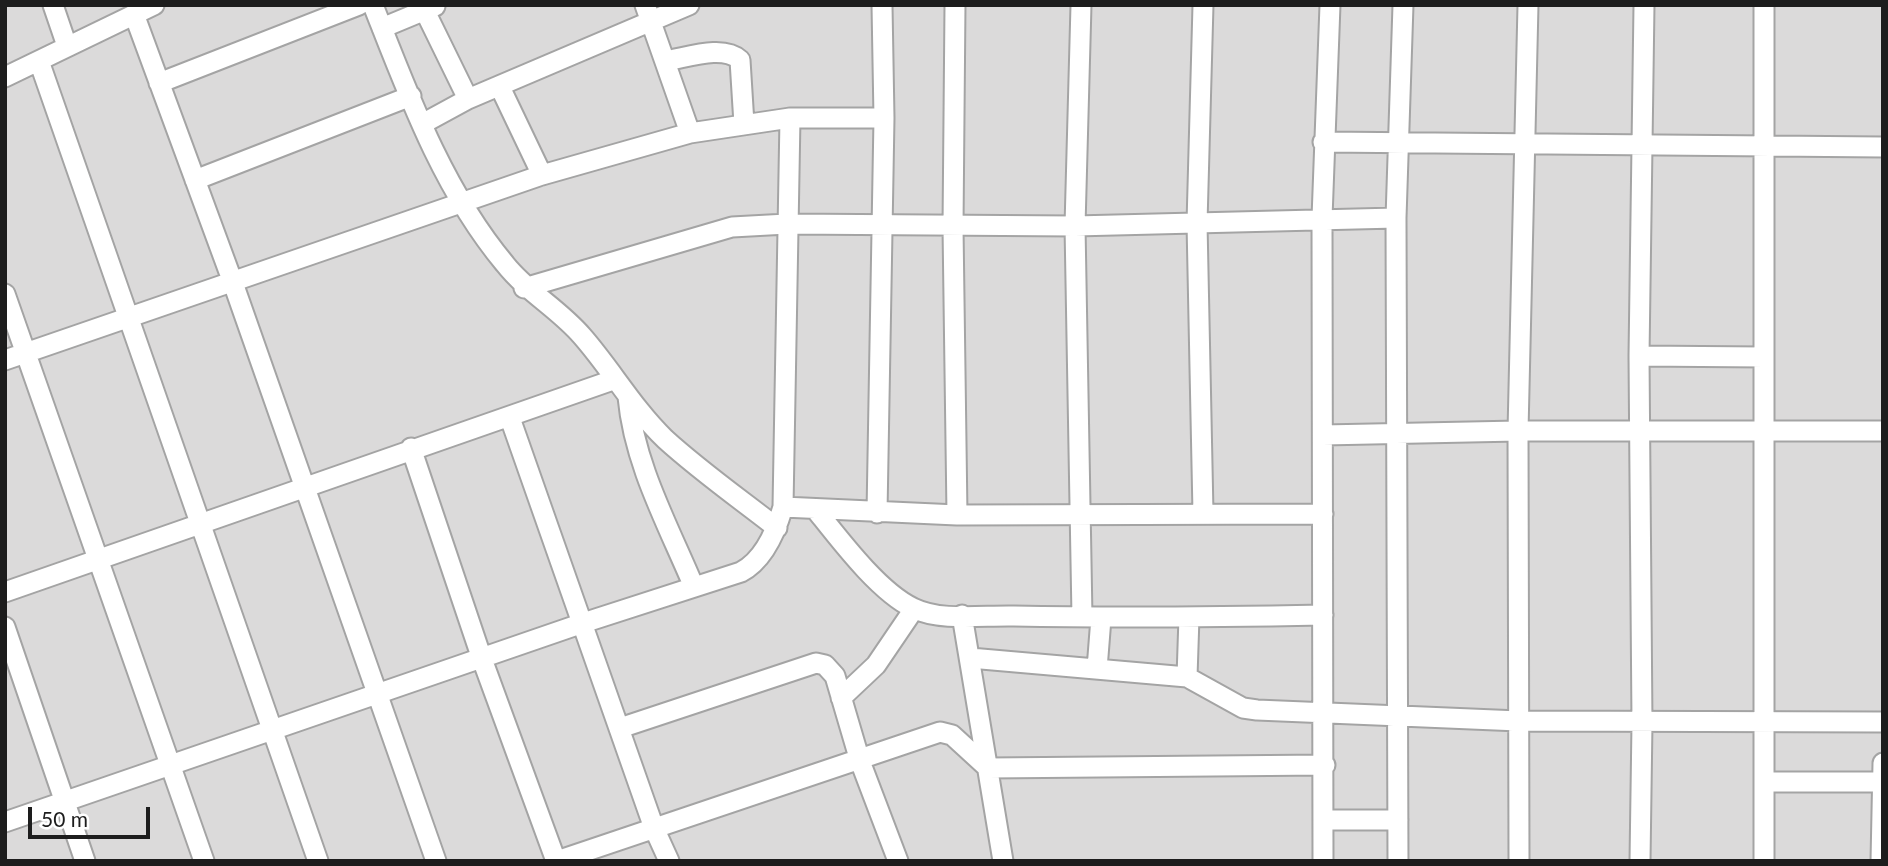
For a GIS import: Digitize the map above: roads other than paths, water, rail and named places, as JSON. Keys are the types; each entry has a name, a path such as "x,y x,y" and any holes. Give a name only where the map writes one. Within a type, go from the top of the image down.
{"street":[{"path":"53,5 67,46"},
{"path":"5,77 154,5"},
{"path":"159,83 359,5"},
{"path":"373,5 422,124 463,203 502,262 524,288 582,335 613,380 665,438 777,528"},
{"path":"422,124 468,99 500,87 648,14 688,5"},
{"path":"877,513 884,226 882,5"},
{"path":"956,5 953,227 957,515"},
{"path":"1081,5 1075,226 1082,516 1097,669"},
{"path":"1203,5 1197,223 1203,513"},
{"path":"1323,861 1325,714 1322,218 1330,5"},
{"path":"1398,861 1396,218 1403,5"},
{"path":"1519,861 1518,431 1528,5"},
{"path":"1640,861 1642,723 1639,356 1644,5"},
{"path":"1764,5 1764,861"},
{"path":"382,28 428,7 468,99"},
{"path":"648,14 690,133"},
{"path":"134,15 232,280 436,861"},
{"path":"665,61 723,52 735,55 740,60 744,124"},
{"path":"39,61 318,861"},
{"path":"500,87 542,175"},
{"path":"195,180 411,96"},
{"path":"5,360 542,175 690,133 790,118 884,118"},
{"path":"5,822 173,767 753,566 777,528 783,508 790,118"},
{"path":"1323,142 1883,147"},
{"path":"524,288 712,231 787,224 1075,226 1396,218"},
{"path":"5,294 204,861"},
{"path":"1639,356 1764,357"},
{"path":"5,592 411,448 510,418 613,380"},
{"path":"628,397 631,431 643,466 694,587"},
{"path":"510,418 654,828 669,861"},
{"path":"1323,435 1518,431 1764,433 1883,430"},
{"path":"411,448 482,659 556,861 946,732 988,768 1325,765"},
{"path":"783,508 957,515 1323,514"},
{"path":"816,510 853,557 914,609 962,615 1092,617 1323,615"},
{"path":"841,698 876,665 914,609"},
{"path":"962,615 1003,861"},
{"path":"1187,677 1189,617"},
{"path":"5,627 85,861"},
{"path":"970,658 1187,677 1243,708 1325,714 1642,723 1763,720 1883,722"},
{"path":"620,728 816,663 825,665 835,676 860,761 894,859"},
{"path":"1881,861 1883,763"},
{"path":"1763,782 1882,782"},
{"path":"1324,820 1398,820"}]}
